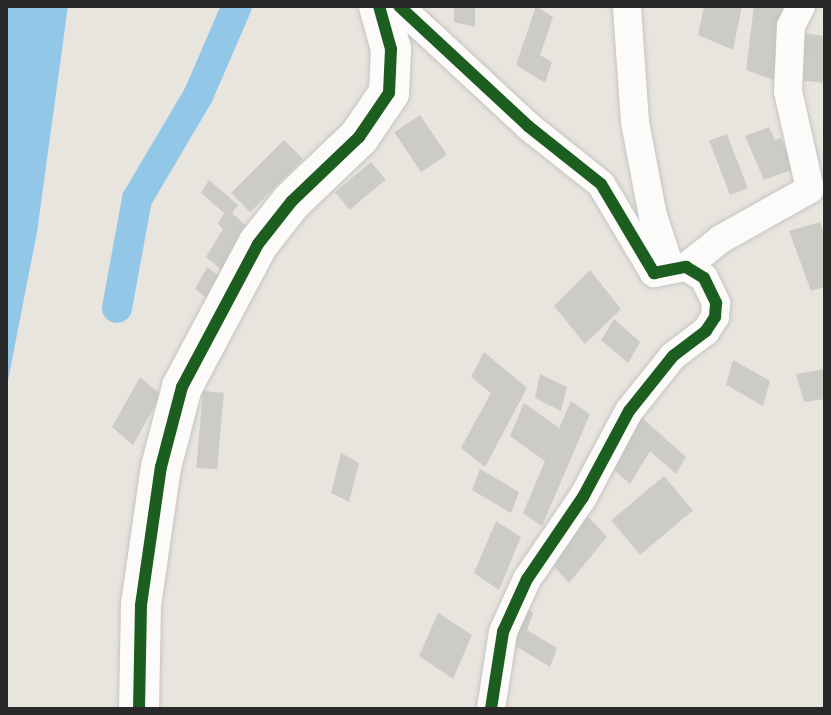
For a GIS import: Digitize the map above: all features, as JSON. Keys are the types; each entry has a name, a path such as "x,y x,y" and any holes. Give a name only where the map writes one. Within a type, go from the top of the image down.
{"street":[{"path":"139,709 141,605 161,467 182,387 258,244 292,201 359,137 389,93 391,49 379,6"},
{"path":"399,6 528,126 601,184 654,273 678,269 721,239 818,187 788,91 791,26 801,6"},
{"path":"491,709 503,632 527,579 583,497 629,411 673,356 715,317 716,303 704,278 678,269 653,216 635,122 627,8"}],"water":[{"path":"6,6 68,6 37,232 6,391"}],"building":[{"path":"454,6 475,6 475,27 454,22"},
{"path":"536,6 553,17 540,55 552,62 545,83 516,65"},
{"path":"704,6 742,6 733,50 698,35"},
{"path":"754,6 784,6 774,80 746,70"},
{"path":"795,32 825,36 825,83 798,80"},
{"path":"420,115 447,155 421,172 394,132"},
{"path":"769,127 775,140 781,138 794,169 764,180 745,136"},
{"path":"727,134 748,188 730,195 709,141"},
{"path":"284,140 303,159 250,212 231,193"},
{"path":"371,162 386,180 350,210 335,192"},
{"path":"209,180 238,205 232,213 250,229 224,272 206,257 223,229 218,224 224,213 201,193"},
{"path":"820,222 825,236 825,287 811,291 789,231"},
{"path":"207,267 221,278 209,300 195,289"},
{"path":"590,270 621,309 585,344 554,306"},
{"path":"614,319 640,342 628,363 601,340"},
{"path":"484,352 527,388 485,467 461,448 491,393 471,377"},
{"path":"733,360 770,381 763,406 726,385"},
{"path":"825,369 825,399 804,402 796,374"},
{"path":"540,374 567,387 561,411 535,398"},
{"path":"140,377 161,395 133,445 112,427"},
{"path":"203,391 224,393 217,470 196,468"},
{"path":"571,401 590,414 542,526 523,513 545,461 510,436 524,403 559,428"},
{"path":"641,417 686,457 676,474 650,451 630,484 611,467"},
{"path":"341,453 359,463 349,502 331,493"},
{"path":"480,469 519,492 511,513 472,490"},
{"path":"664,476 693,510 640,555 611,520"},
{"path":"582,510 607,537 569,583 544,555"},
{"path":"496,521 521,537 499,590 474,573"},
{"path":"521,606 533,613 527,630 557,648 550,667 509,642"},
{"path":"438,613 472,635 453,679 419,656"}],"waterway":[{"path":"117,308 137,199 198,96 237,6"}],"cycle path":[{"path":"139,709 141,605 161,467 182,387 258,244 292,201 359,137 389,93 391,49 379,6"},
{"path":"399,6 528,126 601,184 654,273 686,267 704,278 716,303 715,317 706,331 673,356 629,411 583,497 527,579 503,632 491,709"}]}
